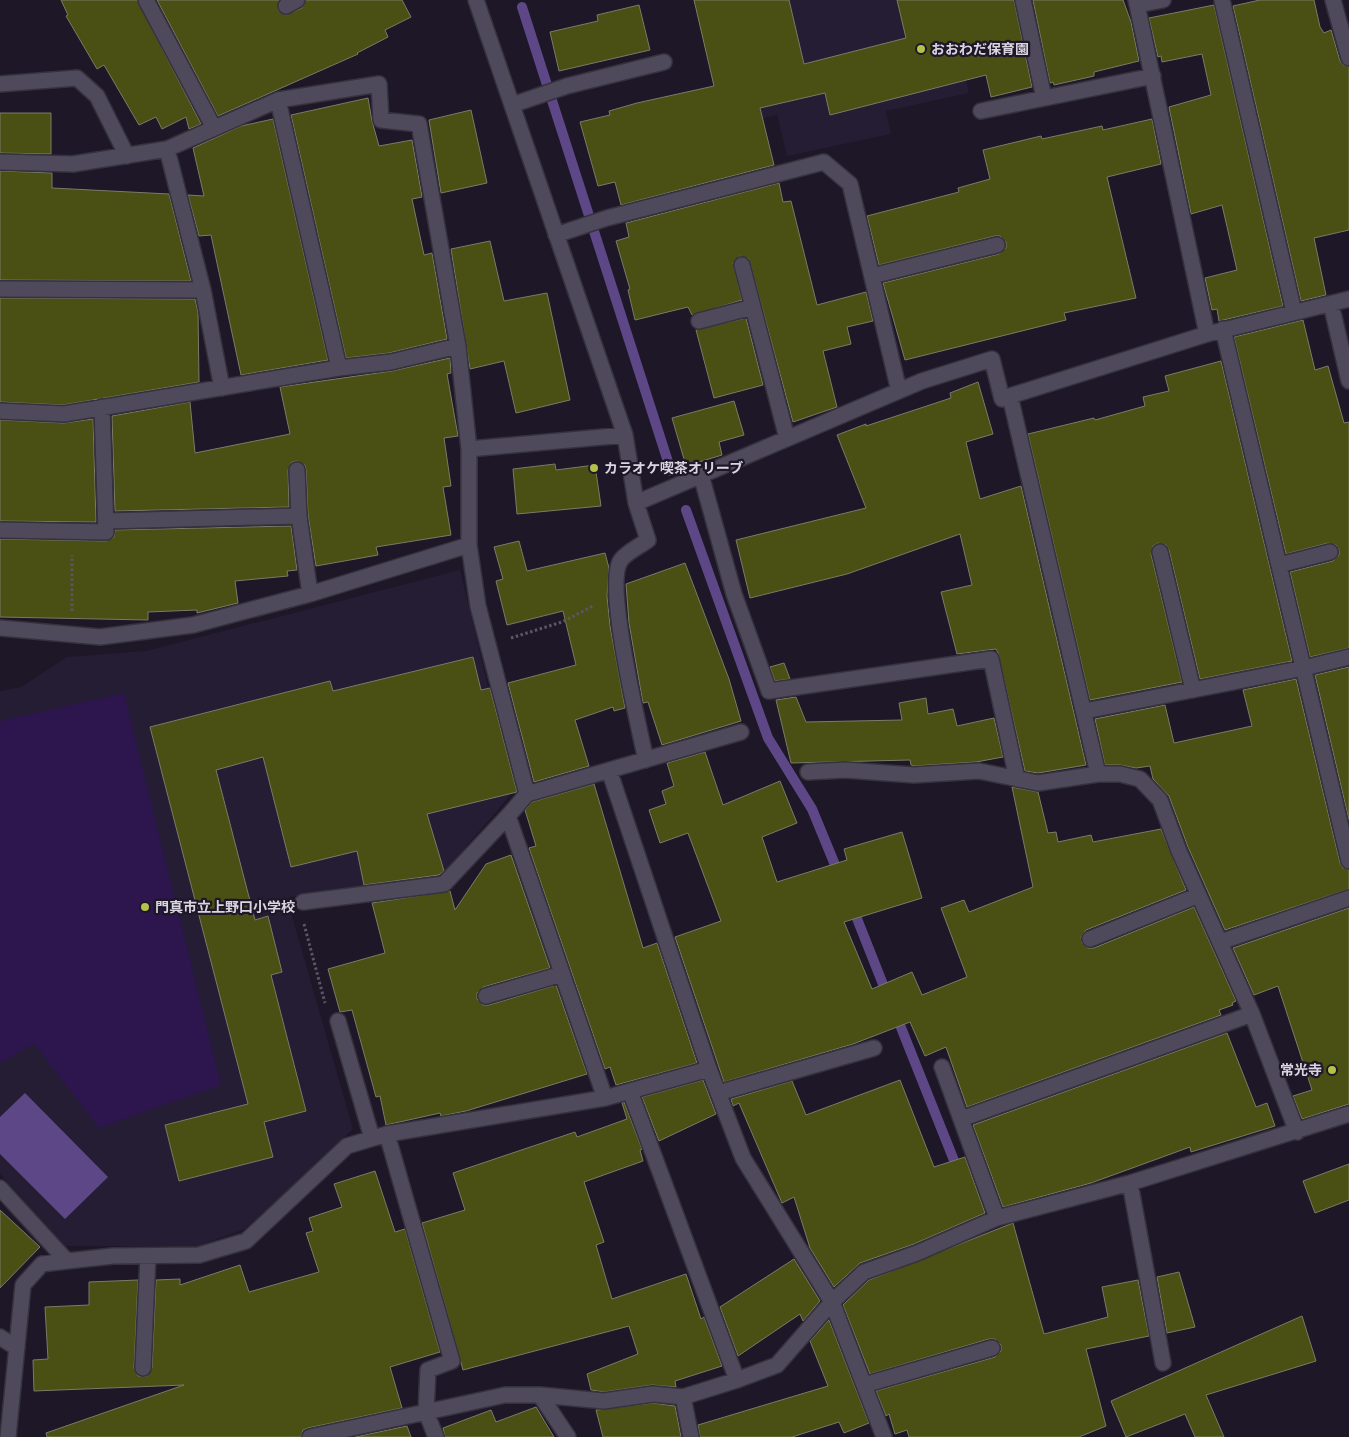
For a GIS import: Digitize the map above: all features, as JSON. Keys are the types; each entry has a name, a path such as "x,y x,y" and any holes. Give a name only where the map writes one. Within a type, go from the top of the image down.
{"street":[{"path":"146,0 214,128"},
{"path":"476,0 625,435 636,503 648,540 621,561 616,575 624,654 646,760"},
{"path":"1023,0 1044,98"},
{"path":"1163,0 1137,2 1207,334"},
{"path":"1222,0 1294,312"},
{"path":"1339,3 1349,58"},
{"path":"512,105 567,86 664,62"},
{"path":"981,111 1153,76"},
{"path":"0,84 77,78 97,96 127,156"},
{"path":"0,162 74,164 167,149 278,100 379,84 381,120 418,124 458,346 469,448 469,545 478,606 527,794"},
{"path":"278,100 340,368"},
{"path":"167,149 203,290 222,388"},
{"path":"556,235 578,226 607,218 824,162 850,184 899,391"},
{"path":"872,276 997,245"},
{"path":"742,265 787,438"},
{"path":"0,289 203,290"},
{"path":"636,503 922,381 992,359 1002,399 1223,329 1349,299"},
{"path":"1331,304 1345,342 1349,381"},
{"path":"699,321 753,307"},
{"path":"1223,329 1349,861"},
{"path":"0,411 64,414 340,368 390,362 458,346"},
{"path":"1010,396 1085,711 1098,774"},
{"path":"0,530 106,532 102,407"},
{"path":"469,448 625,435"},
{"path":"297,470 299,516 310,594"},
{"path":"701,475 734,594 769,691 991,659 1017,779"},
{"path":"106,521 299,516"},
{"path":"0,628 100,636 193,625 310,594 469,545"},
{"path":"1160,552 1193,690"},
{"path":"1279,564 1330,552"},
{"path":"1085,711 1304,668 1349,657"},
{"path":"303,902 444,884 527,794 741,732"},
{"path":"609,770 709,1069 743,1158 832,1302 884,1437"},
{"path":"808,772 845,770 914,775 979,771 1038,783 1098,774 1120,774 1140,779 1160,800 1199,895 1252,1014 1297,1132"},
{"path":"508,816 605,1098"},
{"path":"1090,939 1199,895"},
{"path":"1220,942 1349,898"},
{"path":"486,996 562,974"},
{"path":"961,1119 1252,1014"},
{"path":"338,1021 372,1138"},
{"path":"718,1092 874,1048"},
{"path":"942,1067 961,1119 993,1220"},
{"path":"8,1437 23,1285 42,1264 148,1256 199,1255 246,1241 347,1146 387,1134 605,1098 709,1069"},
{"path":"630,1091 738,1380"},
{"path":"313,1437 504,1395 540,1395 604,1401 653,1394 683,1397 738,1380 777,1365 832,1302 864,1272 917,1253 993,1220 1130,1183 1297,1132 1349,1114"},
{"path":"387,1134 452,1361 428,1370 426,1412 436,1437"},
{"path":"1130,1183 1163,1363"},
{"path":"0,1188 67,1261"},
{"path":"144,1368 148,1256"},
{"path":"0,1337 17,1348"},
{"path":"864,1385 992,1348"},
{"path":"540,1395 568,1437"},
{"path":"683,1397 691,1437"}],"path":[{"path":"71,634 72,532"},
{"path":"489,645 562,622 590,607 618,601"},
{"path":"303,902 303,921 327,1008 338,1021"}],"shaded area":[{"path":"695,0 949,0 969,93 886,111 891,134 787,156 777,115 722,127"},
{"name":"門真市立上野口小学校","path":"460,570 513,792 440,877 290,897 292,916 353,1129 245,1229 198,1246 65,1246 0,1174 0,691 21,687 67,657 146,651"},
{"path":"124,693 221,1085 99,1128 34,1044 0,1063 0,721"},
{"path":"25,1093 108,1177 65,1219 0,1154 0,1117"}],"building":[{"path":"61,0 137,0 201,124 189,129 186,117 162,129 156,117 139,125 104,65 97,69 66,16 68,15"},
{"path":"157,0 279,0 278,10 286,15 302,8 306,0 402,0 411,17 385,30 388,37 358,54 218,116"},
{"path":"694,0 789,0 804,64 906,38 897,0 1014,0 1032,87 991,97 986,75 830,115 825,93 760,108 774,165 621,205 615,182 598,186 580,122 610,115 609,111 637,103 714,86"},
{"path":"1033,0 1123,0 1131,22 1139,61 1094,72 1094,76 1054,85 1053,82 1050,83"},
{"path":"1260,0 1314,0 1320,27 1324,33 1331,30 1340,61 1343,65 1349,67 1349,230 1314,238 1326,295 1301,301 1233,6"},
{"path":"639,5 650,50 559,71 550,32 598,21 597,15"},
{"path":"1214,5 1283,306 1219,321 1217,309 1212,310 1205,278 1237,270 1222,205 1191,214 1169,107 1211,95 1202,54 1162,62 1161,56 1158,57 1149,18"},
{"path":"368,98 379,146 412,140 422,197 412,199 424,255 432,253 447,339 389,353 346,358 291,115"},
{"path":"471,110 487,183 441,193 429,120"},
{"path":"0,113 51,113 51,154 0,153"},
{"path":"273,119 328,360 241,375 211,235 199,236 188,195 204,196 193,148 241,126"},
{"path":"1152,119 1161,164 1107,177 1136,298 1064,313 1066,320 905,360 883,283 999,254 1006,248 1006,242 1000,236 995,236 879,265 867,216 959,192 958,188 990,179 983,150 1041,136 1042,139 1102,126 1103,130"},
{"path":"0,171 52,173 52,188 169,194 191,281 0,280"},
{"path":"779,183 783,202 791,201 817,305 866,292 873,321 847,327 851,344 823,351 837,407 793,422 749,259 740,256 733,263 742,300 692,315 688,307 635,320 628,290 630,289 616,241 629,237 626,223"},
{"path":"490,241 504,301 547,293 570,400 516,413 504,361 470,369 451,249"},
{"path":"0,298 195,299 198,312 199,382 63,405 0,402"},
{"path":"746,318 763,385 714,398 696,330"},
{"path":"1303,320 1315,370 1328,366 1344,423 1349,422 1349,648 1310,657 1290,572 1333,561 1339,555 1339,550 1336,545 1328,543 1286,554 1234,337"},
{"path":"450,358 451,373 447,374 458,436 444,438 451,486 443,487 451,535 376,547 378,555 316,566 308,515 306,470 305,465 297,461 292,462 288,470 289,507 115,511 112,416 190,402 195,453 290,434 280,387 392,371"},
{"path":"1221,361 1292,661 1200,679 1169,550 1166,545 1158,543 1153,546 1151,554 1182,682 1090,700 1028,434 1094,418 1095,420 1145,406 1143,397 1169,391 1165,376"},
{"path":"978,382 993,434 966,442 980,499 1021,486 1086,765 1038,773 1025,771 996,649 957,654 941,592 972,585 960,534 847,574 750,598 736,540 866,508 837,435 866,424 866,426 951,398 950,393"},
{"path":"734,401 744,435 719,442 722,455 686,466 672,418"},
{"path":"93,419 96,522 0,521 0,420 64,423"},
{"path":"555,464 556,470 595,465 601,506 517,514 513,469"},
{"path":"291,526 297,570 287,571 288,576 235,581 238,603 197,613 197,610 148,612 148,620 0,617 0,539 106,541 114,537 115,530"},
{"path":"519,541 527,571 605,553 609,568 607,596 610,626 625,708 614,711 613,707 575,720 589,766 534,782 508,683 576,665 563,611 507,625 496,581 503,579 494,547"},
{"path":"685,563 729,679 741,721 662,745 648,702 643,703 629,623 626,584"},
{"path":"473,657 481,690 490,688 517,792 427,814 444,871 439,875 364,885 357,851 291,867 263,757 216,770 255,920 268,916 282,972 271,975 306,1111 264,1122 273,1157 179,1181 165,1125 248,1104 150,727 330,681 333,691"},
{"path":"784,663 790,679 775,681 770,667"},
{"path":"1349,667 1349,820 1315,675"},
{"path":"1296,679 1340,863 1343,868 1349,870 1349,889 1225,930 1188,847 1169,796 1153,779 1150,766 1136,768 1105,765 1095,719 1165,705 1174,743 1252,726 1243,690"},
{"path":"796,697 806,722 902,720 899,703 926,698 928,714 953,709 957,726 994,718 1003,757 976,762 914,766 911,765 910,760 791,763 776,700"},
{"path":"705,752 723,805 780,781 797,823 762,837 777,882 847,860 844,849 902,832 922,898 844,922 872,989 912,972 922,995 967,977 941,908 964,900 969,912 1033,887 1012,787 1038,792 1048,833 1056,832 1058,842 1091,835 1093,842 1161,829 1186,890 1086,930 1081,937 1082,943 1088,948 1094,948 1194,907 1236,1001 1232,1003 1233,1005 1219,1010 1221,1015 967,1107 946,1047 925,1056 910,1022 853,1044 724,1082 675,937 721,921 688,833 660,843 649,810 666,804 662,791 674,786 667,763"},
{"path":"594,784 643,948 657,943 697,1063 616,1085 610,1067 605,1069 529,848 536,846 525,810 532,802"},
{"path":"511,855 550,968 483,987 477,993 477,999 483,1005 489,1005 556,985 587,1074 466,1111 441,1116 440,1113 386,1125 380,1096 376,1097 352,1010 340,1012 328,969 385,953 372,903 450,891 455,910 486,864"},
{"path":"1349,908 1349,1104 1302,1119 1293,1096 1312,1090 1278,986 1254,995 1233,948"},
{"path":"1227,1033 1256,1107 1267,1103 1275,1126 1191,1152 1190,1147 1091,1183 1003,1207 973,1125"},
{"path":"703,1080 716,1114 659,1141 642,1097"},
{"path":"900,1080 934,1167 965,1157 985,1213 914,1244 860,1263 834,1287 810,1248 794,1197 782,1203 739,1103 733,1106 731,1099 792,1081 806,1115"},
{"path":"624,1102 642,1149 640,1150 643,1161 584,1182 604,1242 596,1245 612,1299 686,1274 701,1319 704,1317 722,1366 675,1381 676,1387 652,1385 604,1392 591,1390 587,1374 638,1354 629,1326 463,1370 422,1223 465,1210 453,1173 575,1132 577,1137 627,1119 622,1103"},
{"path":"1349,1164 1349,1200 1315,1213 1303,1181"},
{"path":"375,1171 395,1232 405,1229 440,1352 390,1367 402,1408 308,1428 303,1430 301,1437 47,1437 46,1433 184,1385 34,1391 33,1360 48,1359 45,1307 89,1305 89,1282 138,1280 134,1368 138,1376 147,1376 152,1368 156,1280 180,1279 180,1285 240,1265 249,1292 319,1272 306,1233 313,1231 309,1218 342,1207 334,1184"},
{"path":"0,1210 40,1247 0,1288"},
{"path":"1013,1223 1044,1334 1108,1317 1102,1287 1138,1280 1149,1336 1086,1349 1106,1426 1079,1437 909,1437 907,1430 895,1434 889,1414 886,1416 876,1391 995,1357 1001,1351 1001,1345 995,1339 989,1339 870,1374 843,1305 869,1280"},
{"path":"794,1259 820,1301 803,1321 800,1314 738,1356 720,1307"},
{"path":"1179,1272 1195,1327 1167,1333 1157,1277"},
{"path":"1302,1316 1316,1361 1206,1395 1224,1437 1195,1437 1185,1414 1126,1437 1111,1401"},
{"path":"829,1320 869,1423 844,1433 839,1422 792,1437 700,1437 698,1425 828,1386 810,1341"},
{"path":"653,1403 675,1406 681,1437 603,1437 596,1410"},
{"path":"536,1407 554,1437 445,1437 443,1428 491,1410 496,1422"},
{"path":"407,1426 411,1437 355,1437"}],"waterway":[{"path":"522,7 671,471"},
{"path":"686,510 768,738 812,809 840,877"},
{"path":"852,906 888,997"},
{"path":"896,1015 959,1173"}],"place":[{"name":"おおわだ保育園","path":"921,49"},
{"name":"カラオケ喫茶オリーブ","path":"594,468"},
{"name":"門真市立上野口小学校","path":"145,907"},
{"name":"常光寺","path":"1332,1070"}]}
